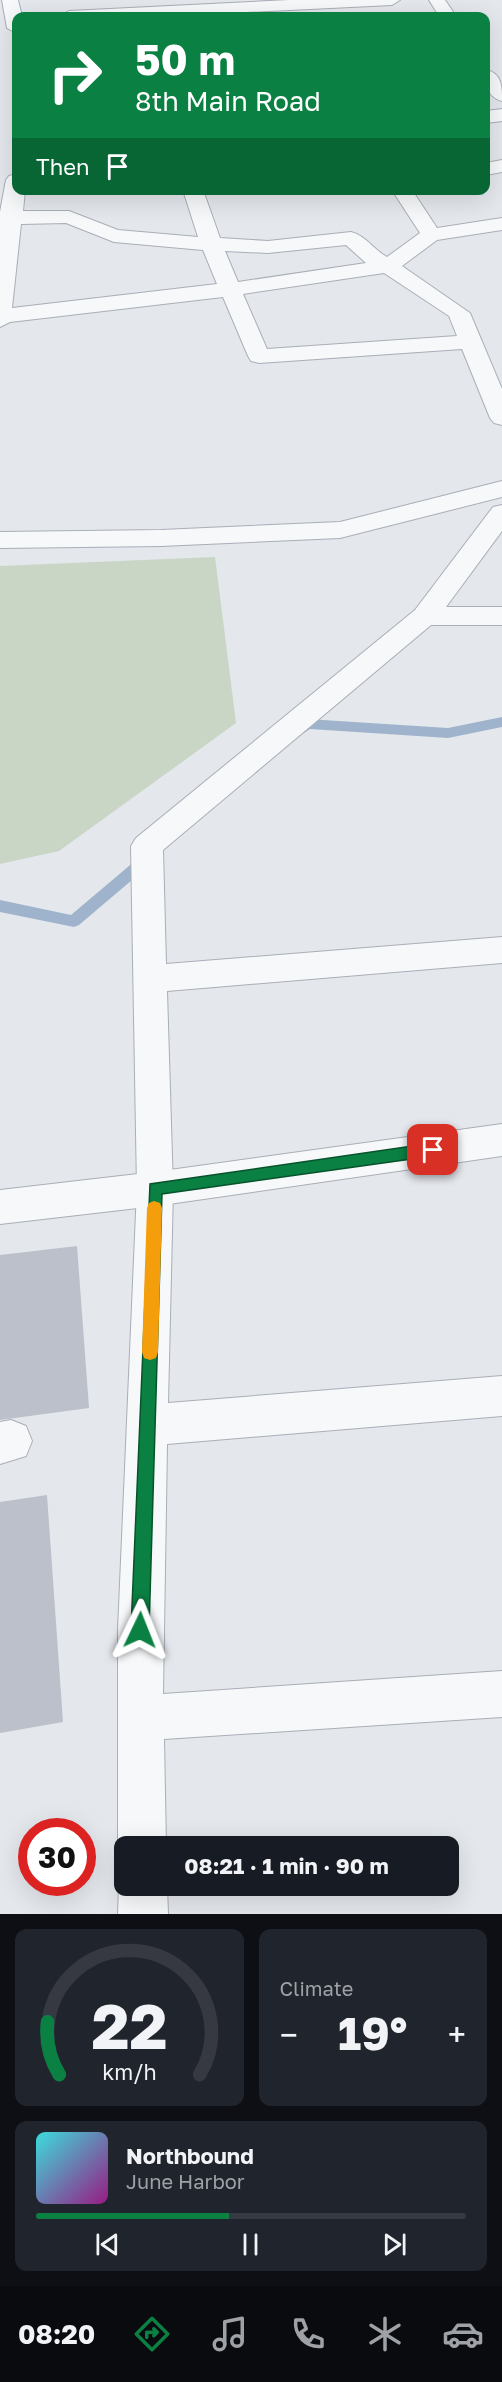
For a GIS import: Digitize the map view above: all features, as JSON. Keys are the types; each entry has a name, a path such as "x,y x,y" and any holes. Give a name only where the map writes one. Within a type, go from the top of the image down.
{"street":[{"path":"150,12 392,0"},
{"path":"490,80 502,95"},
{"path":"12,195 6,218 1,318 232,289 388,266 431,235 502,224"},
{"path":"195,195 211,244 259,356 470,342"},
{"path":"405,195 431,235"},
{"path":"6,218 69,217 114,236 211,244 268,247 351,238 367,255 388,266 459,313 501,414"},
{"path":"0,540 161,538 339,530 502,489"},
{"path":"142,1836 140,1630 155,1189 147,846 425,616 502,513"},
{"path":"425,616 502,616"},
{"path":"150,979 502,950"},
{"path":"0,1207 155,1189 502,1140"},
{"path":"148,1425 502,1396"},
{"path":"141,1718 502,1694"},
{"path":"143,1896 143,1914"}],"green space":[{"path":"215,557 236,723 59,851 0,864 0,566"}],"building":[{"path":"77,1246 89,1408 0,1420 0,1255"},
{"path":"47,1495 63,1722 0,1733 0,1502"}],"waterway":[{"path":"296,733 307,724 448,733 502,722"},
{"path":"0,906 74,921 147,859"}],"slow traffic":[{"path":"150,1352 154,1208"}],"route":[{"path":"140,1630 155,1189 433,1150"}]}
